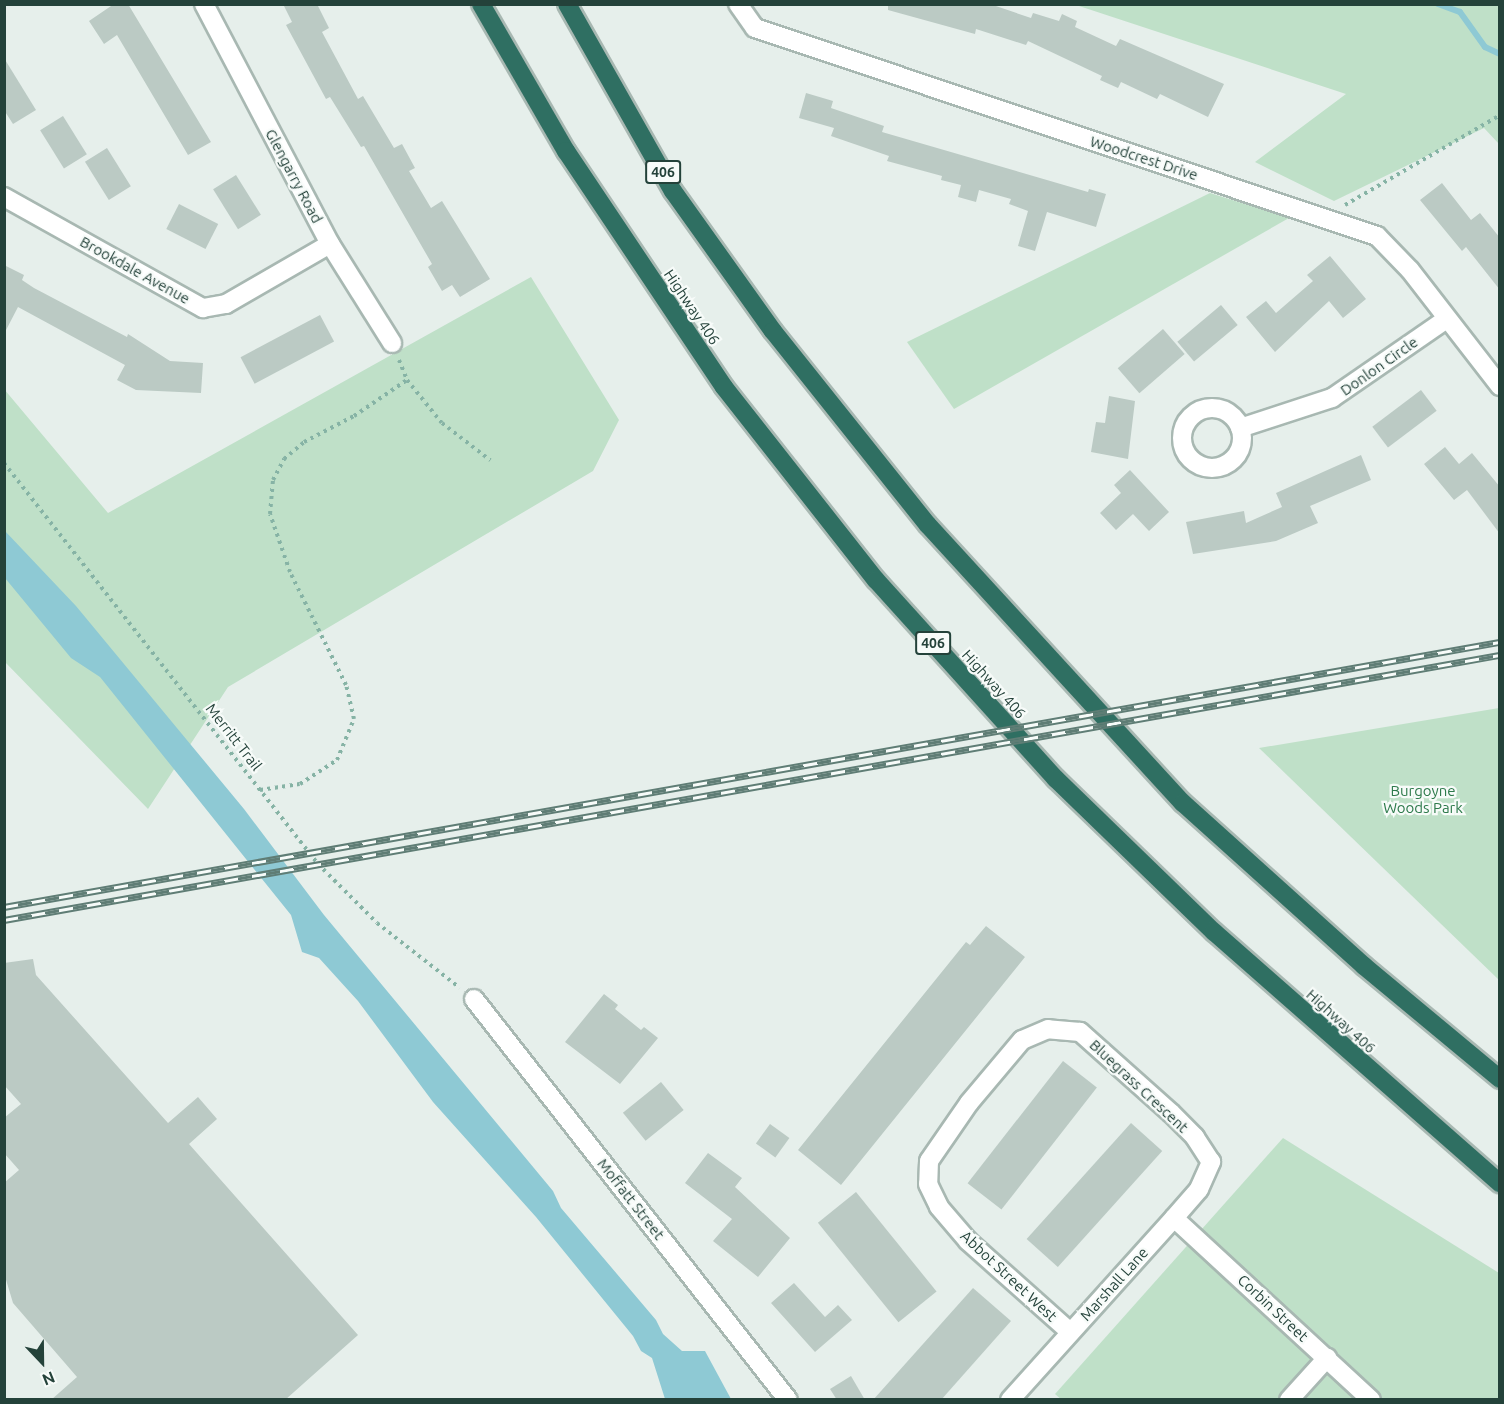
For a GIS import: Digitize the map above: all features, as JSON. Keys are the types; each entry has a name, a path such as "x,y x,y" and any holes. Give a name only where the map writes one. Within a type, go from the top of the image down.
{"highway":[{"name":"Highway 406","path":"481,4 567,151 724,387 876,580 1056,779 1214,932 1500,1183"},
{"name":"406","path":"567,4 673,190 773,331 928,525 1183,803 1364,966 1500,1079"}],"street":[{"name":"Glengarry Road","path":"204,4 330,244 392,343"},
{"name":"Woodcrest Drive","path":"738,4 755,28 1377,236 1410,270 1446,320 1500,386"},
{"name":"Brookdale Avenue","path":"4,197 203,308 226,304 330,244"},
{"name":"Donlon Circle","path":"1240,428 1332,398 1446,320"},
{"name":"Moffatt Street","path":"474,999 788,1400"},
{"name":"Bluegrass Crescent","path":"934,1155 969,1103 1022,1040 1048,1029 1080,1032 1171,1113 1195,1137 1211,1162"},
{"name":"Abbot Street West","path":"934,1155 929,1161 928,1184 939,1208 968,1241 1070,1332"},
{"name":"Marshall Lane","path":"1010,1400 1199,1189 1211,1162"},
{"name":"Corbin Street","path":"1174,1218 1371,1400"},
{"path":"1289,1400 1327,1358"}],"path":[{"path":"1323,218 1500,115"},
{"path":"260,790 300,784 337,760 354,719 346,685 290,572 270,513 273,480 284,459 304,442 354,416 407,380 442,423 490,460"},
{"name":"Merritt Trail","path":"4,463 318,864 369,915 474,999"}],"green space":[{"path":"1076,5 1499,5 1499,144 1484,128 1334,201 1255,162 1346,94"},
{"path":"1210,193 1289,218 954,409 907,342"},
{"path":"531,277 619,420 593,471 228,687 148,809 5,662 4,389 108,513"},
{"name":"Burgoyne Woods Park","path":"1500,708 1499,980 1259,748"},
{"path":"1283,1138 1499,1273 1499,1399 1062,1400 1055,1394"}],"water":[{"path":"5,531 76,606 244,809 324,915 553,1191 561,1208 656,1320 663,1334 682,1351 705,1351 731,1399 665,1399 652,1358 641,1351 633,1336 536,1217 433,1102 358,1001 319,958 302,952 291,915 100,677 71,658 5,578"}],"building":[{"path":"114,4 128,4 211,142 188,155 117,35 104,44 89,21"},
{"path":"283,4 317,4 329,28 322,32 358,99 363,96 394,148 402,144 415,168 409,171 431,208 442,201 490,279 460,297 452,285 442,291 428,267 432,264 364,146 361,147 330,97 326,99 286,25 292,22"},
{"path":"888,4 990,4 1031,18 1033,13 1059,21 1062,14 1077,21 1075,27 1116,46 1120,39 1224,84 1208,117 1160,94 1157,99 1121,82 1118,88 1100,80 1102,76 1028,41 1026,45 976,29 975,34 888,10"},
{"path":"4,58 36,110 13,124 4,110"},
{"path":"806,93 833,101 831,108 884,126 882,132 1088,192 1089,189 1106,194 1096,227 1047,212 1035,251 1018,246 1028,211 1009,204 1011,199 979,190 976,202 958,197 961,185 941,180 942,176 887,161 889,156 831,136 834,128 799,118"},
{"path":"63,116 87,154 64,168 40,130"},
{"path":"107,148 131,186 109,200 85,162"},
{"path":"236,175 261,215 238,229 213,189"},
{"path":"1442,183 1471,220 1480,213 1500,238 1500,290 1466,247 1462,251 1420,200"},
{"path":"179,204 218,224 205,249 166,229"},
{"path":"1330,256 1366,299 1343,318 1329,301 1275,352 1246,317 1266,301 1276,313 1313,281 1307,275"},
{"path":"4,265 24,275 22,280 34,288 127,337 128,334 170,361 203,363 201,393 136,390 117,380 125,365 18,307 4,334"},
{"path":"1221,305 1238,325 1194,362 1177,342"},
{"path":"320,315 334,341 255,384 241,357"},
{"path":"1163,329 1185,354 1139,393 1118,368"},
{"path":"1421,390 1437,411 1388,447 1372,427"},
{"path":"1109,396 1135,401 1128,459 1091,452 1096,422 1105,423"},
{"path":"1445,447 1459,464 1472,453 1500,487 1500,534 1467,490 1454,500 1424,464"},
{"path":"1361,455 1371,480 1310,506 1318,523 1276,541 1193,554 1186,522 1244,511 1246,523 1282,507 1276,493"},
{"path":"1130,470 1169,512 1149,531 1133,514 1116,530 1100,513 1121,493 1114,485"},
{"path":"986,926 1025,957 841,1185 798,1150 966,942 970,945"},
{"path":"33,959 36,975 168,1123 198,1097 217,1119 189,1144 358,1335 285,1400 51,1400 77,1377 13,1303 4,1273 4,1183 19,1170 4,1153 4,1118 21,1104 4,1085 4,963"},
{"path":"604,994 618,1005 615,1009 641,1030 644,1027 658,1038 620,1084 565,1042"},
{"path":"1063,1061 1097,1087 1001,1210 968,1183"},
{"path":"661,1082 684,1110 646,1141 623,1113"},
{"path":"1131,1123 1162,1151 1058,1267 1027,1239"},
{"path":"770,1124 789,1138 775,1158 756,1143"},
{"path":"708,1153 742,1178 735,1187 790,1238 758,1277 713,1241 732,1219 685,1183"},
{"path":"856,1192 937,1291 898,1322 818,1223"},
{"path":"794,1283 825,1317 838,1305 852,1320 815,1352 771,1303"},
{"path":"973,1288 1011,1321 941,1400 873,1400"},
{"path":"851,1376 865,1400 837,1400 830,1389"}],"waterway":[{"path":"1438,4 1460,12 1485,47 1500,54"}],"railway":[{"path":"4,907 1500,642"},
{"path":"4,920 1500,655"}]}
